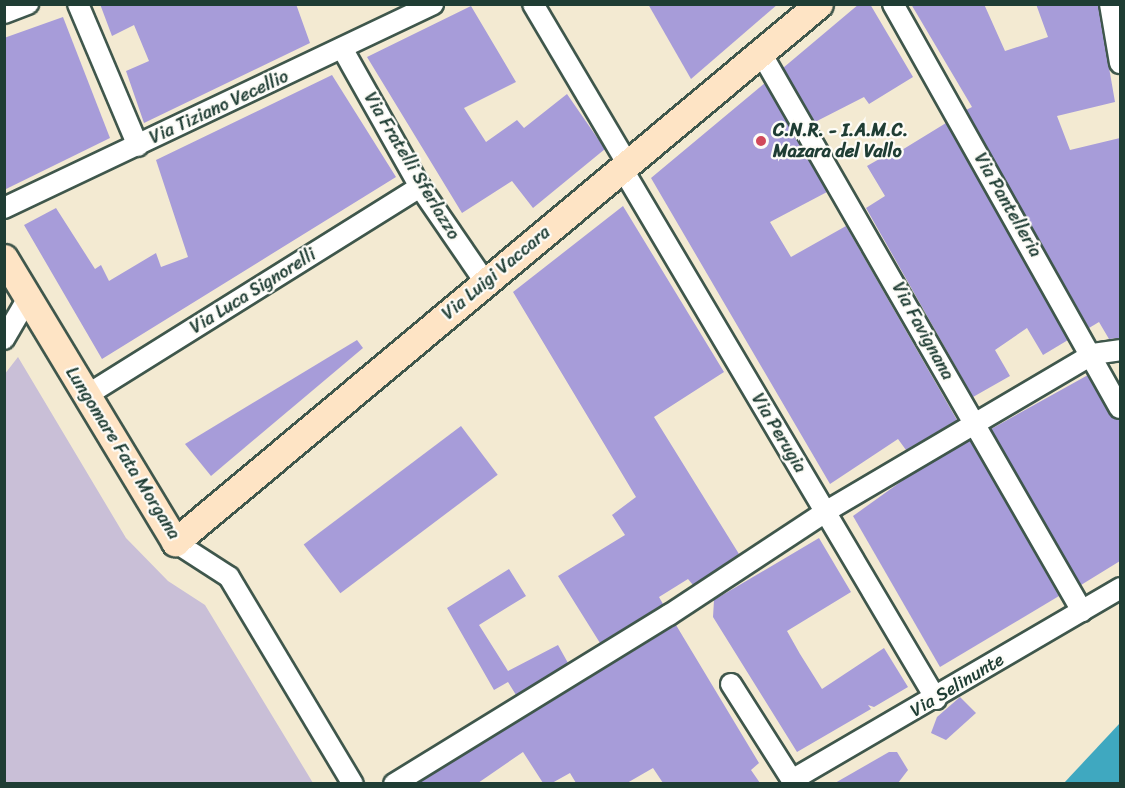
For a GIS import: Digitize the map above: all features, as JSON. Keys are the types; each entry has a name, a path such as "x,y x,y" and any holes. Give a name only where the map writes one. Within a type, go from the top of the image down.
{"main road":[{"name":"Via Luigi Vaccara","path":"175,542 819,4"},
{"name":"Lungomare Fata Morgana","path":"4,258 175,542"}],"street":[{"path":"4,13 28,4"},
{"path":"78,4 138,146"},
{"name":"Via Tiziano Vecellio","path":"4,208 433,4"},
{"name":"Via Perugia","path":"533,4 825,512 936,699"},
{"name":"Via Pantelleria","path":"893,4 1093,354 1120,408"},
{"path":"1110,4 1120,63"},
{"name":"Via Fratelli Sferlazzo","path":"342,48 420,187 485,282"},
{"name":"Via Favignana","path":"761,53 1082,611"},
{"name":"Via Luca Signorelli","path":"87,395 420,187"},
{"path":"4,339 28,298"},
{"path":"394,783 669,615 825,512 1093,354 1120,350"},
{"name":"Lungomare Fata Morgana","path":"175,542 229,577 353,783"},
{"name":"Via Selinunte","path":"731,684 792,780 936,699 1120,588"}],"shaded area":[{"path":"18,357 126,538 168,581 205,605 313,783 5,783 4,375"}],"water":[{"path":"1120,723 1120,783 1064,783"}],"building":[{"path":"100,4 296,4 310,43 144,123 126,71 149,61 134,25 112,36"},
{"path":"648,4 778,4 691,79"},
{"path":"859,4 870,4 913,77 869,104 864,97 815,122 783,68"},
{"path":"911,4 984,4 1005,51 1048,37 1036,4 1098,4 1115,102 1057,116 1070,150 1120,138 1120,338 1109,339 1099,322 1089,328 966,110 972,107"},
{"path":"471,6 516,82 464,108 486,142 517,120 524,128 567,94 605,149 533,208 512,181 462,213 367,57"},
{"path":"63,17 110,138 4,190 4,38"},
{"path":"332,75 396,177 102,359 24,225 56,208 95,269 101,265 109,281 156,253 161,267 188,257 156,160"},
{"path":"765,83 827,192 770,222 791,257 846,226 957,420 906,450 898,439 830,484 651,178"},
{"path":"946,123 1068,340 1043,355 1027,328 995,350 1010,376 973,397 866,208 885,196 867,166 895,150 897,153"},
{"path":"623,206 724,372 654,417 739,554 693,585 688,579 659,597 663,604 600,643 558,576 625,535 612,515 636,497 513,292"},
{"path":"357,340 363,348 211,476 185,444"},
{"path":"1088,375 1110,414 1120,420 1120,561 1081,585 991,429"},
{"path":"461,426 498,475 340,593 304,545"},
{"path":"970,440 1059,596 940,667 853,516 906,478"},
{"path":"819,538 851,592 787,631 800,654 822,689 884,648 908,687 874,707 868,705 871,709 797,752 713,617 714,600"},
{"path":"509,569 526,596 479,625 508,671 558,645 568,663 516,695 508,682 494,690 447,608"},
{"path":"676,625 759,763 751,770 760,783 663,783 653,768 627,783 576,783 570,773 552,783 543,783 523,752 478,783 418,783"},
{"path":"960,697 976,713 946,740 931,733 937,717"},
{"path":"889,752 897,752 908,770 898,783 835,783"}],"place":[{"name":"C.N.R. - I.A.M.C. Mazara del Vallo","path":"761,141"}]}
